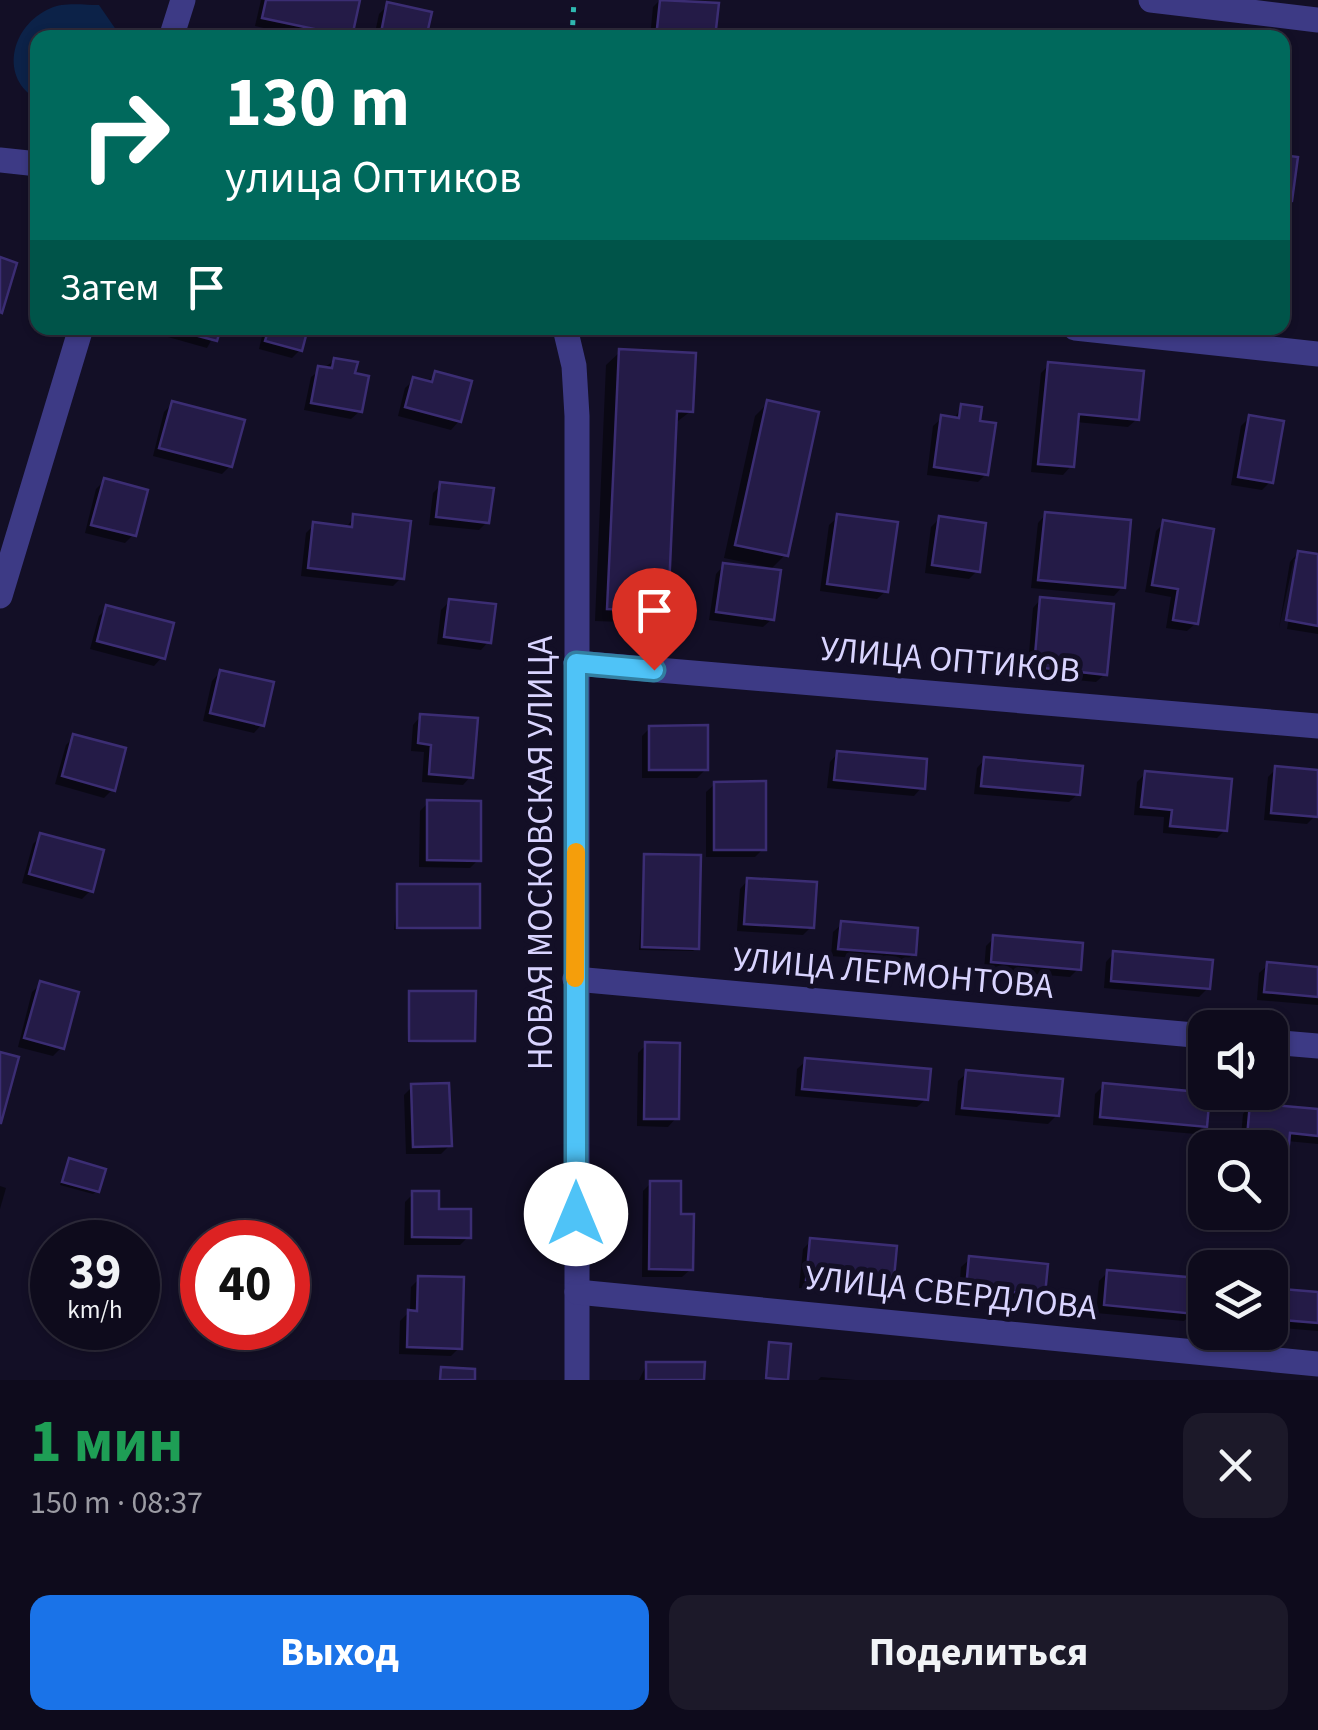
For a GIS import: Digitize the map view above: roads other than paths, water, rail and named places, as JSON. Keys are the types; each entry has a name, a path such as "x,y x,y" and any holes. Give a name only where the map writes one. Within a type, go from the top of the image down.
{"street":[{"path":"174,30 183,0"},
{"path":"1150,0 1318,20"},
{"path":"0,160 30,163"},
{"path":"0,596 80,335"},
{"name":"НОВАЯ МОСКОВСКАЯ УЛИЦА","path":"566,335 574,366 576,416 577,1380"},
{"path":"1140,335 1318,354"},
{"name":"УЛИЦА ОПТИКОВ","path":"576,663 1318,726"},
{"name":"УЛИЦА ЛЕРМОНТОВА","path":"575,980 1188,1034"},
{"path":"1288,1044 1318,1046"},
{"name":"УЛИЦА СВЕРДЛОВА","path":"577,1292 1318,1364"}],"water":[{"path":"68,4 99,5 116,30 30,30 30,94 18,79 14,66 18,39 37,16"}]}
